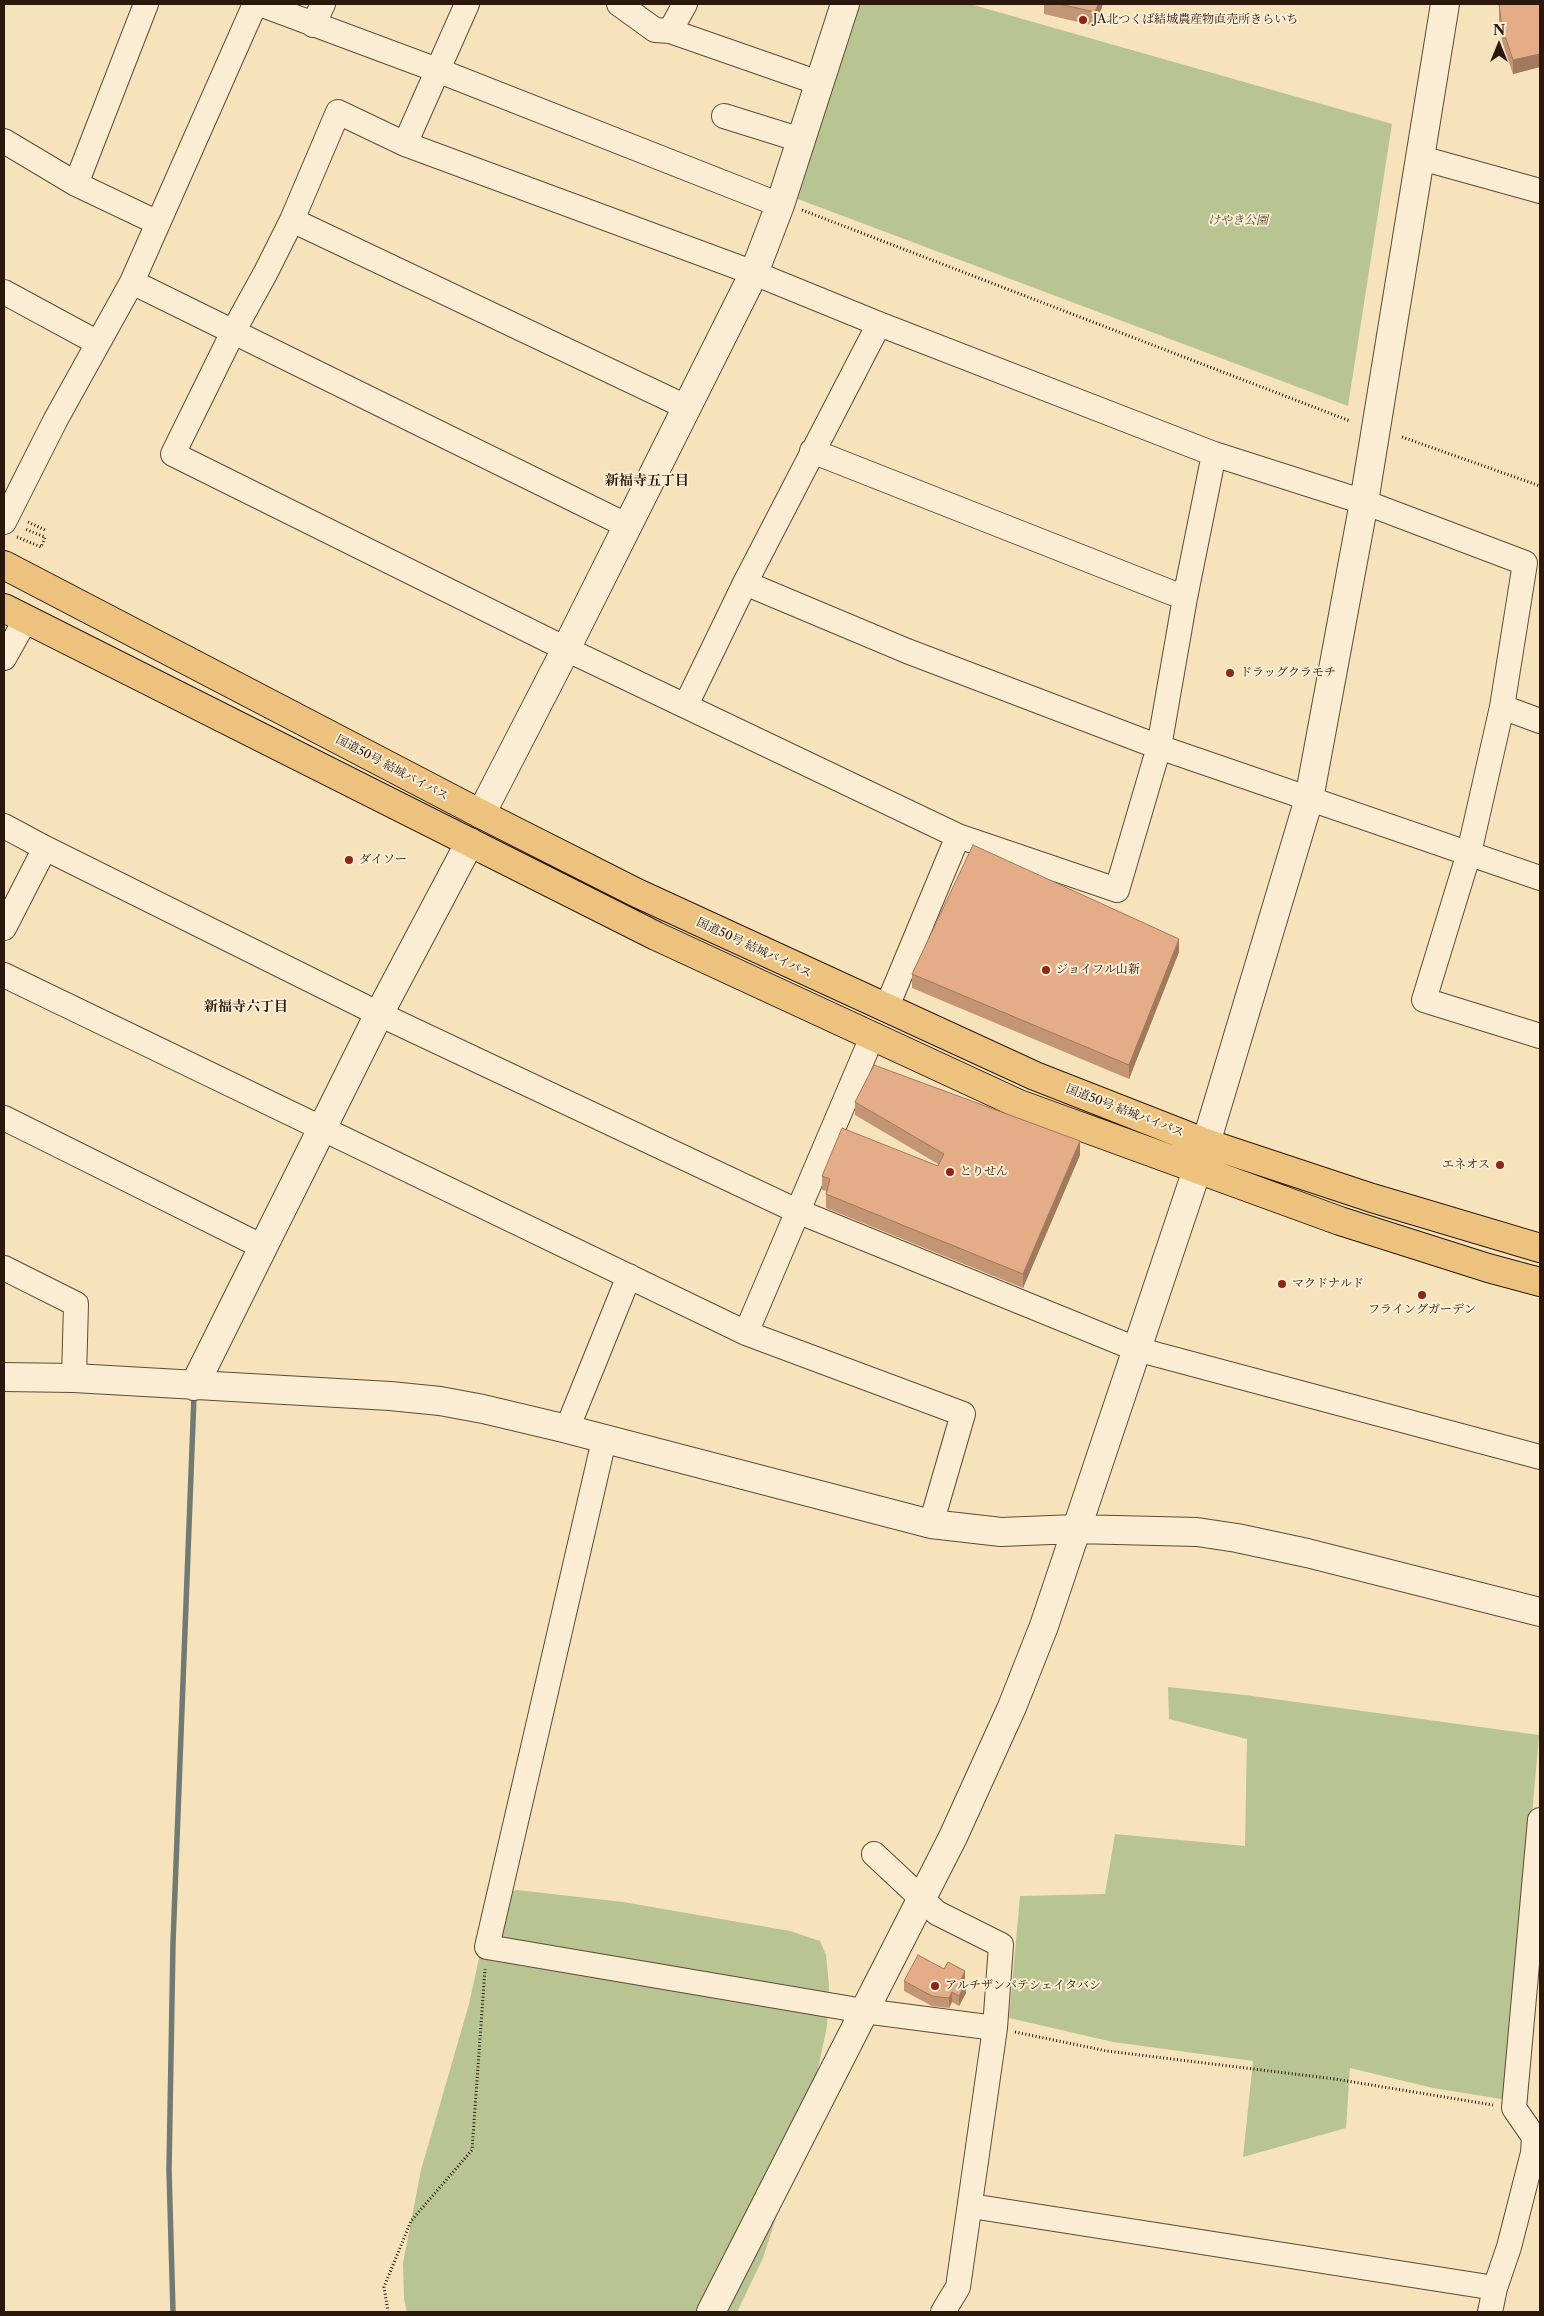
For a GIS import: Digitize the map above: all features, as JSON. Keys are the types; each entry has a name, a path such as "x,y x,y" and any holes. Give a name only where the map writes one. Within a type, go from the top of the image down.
{"highway":[{"name":"国道50号 結城バイパス","path":"13,536 481,814 637,893 886,1009 1036,1076 1206,1143 1372,1198 1539,1242"},
{"path":"15,614 656,936 1018,1104 1340,1221 1488,1268 1540,1282"}],"street":[{"path":"76,184 146,4"},
{"path":"13,536 10,496 56,419 132,282 255,4"},
{"path":"260,4 318,14 437,70 791,207"},
{"path":"405,144 466,4"},
{"path":"619,4 655,30 670,31 819,83"},
{"path":"670,31 684,4"},
{"path":"481,814 566,649 754,273 791,207 801,140 844,4"},
{"path":"711,2312 953,1836 1012,1707 1044,1626 1206,1143 1310,799 1364,502 1445,4"},
{"path":"1214,454 1185,598 1159,747 1117,890 958,836 566,649 172,454 232,332 266,272 292,220 338,112 405,144 754,273 879,324 1214,454 1364,502 1532,566 1469,853 1424,1000 1540,1036"},
{"path":"724,116 801,140"},
{"path":"4,141 76,184 158,224"},
{"path":"1420,158 1540,191"},
{"path":"292,220 686,407"},
{"path":"132,282 628,526"},
{"path":"4,292 98,343"},
{"path":"686,705 812,451 879,324"},
{"path":"812,451 1185,598"},
{"path":"745,584 907,651 1159,747 1540,878"},
{"path":"4,658 15,614"},
{"path":"1502,707 1540,721"},
{"path":"4,826 44,848 379,1014 797,1211 1136,1349 1540,1457"},
{"path":"886,1009 958,836"},
{"path":"194,1386 379,1014 470,842"},
{"path":"4,928 44,848"},
{"path":"4,975 746,1333 963,1414 931,1524"},
{"path":"746,1333 872,1037"},
{"path":"4,1118 263,1247"},
{"path":"4,1268 76,1304 74,1378"},
{"path":"567,1429 629,1276"},
{"path":"4,1377 74,1378 390,1396 440,1401 567,1429 931,1524 1000,1532 1075,1530 1197,1532 1237,1538 1307,1553 1540,1612"},
{"path":"604,1440 487,1947 864,2011 995,2028"},
{"path":"1490,2312 1495,2288 1509,2247 1534,2153 1534,2137 1514,2108 1540,1820"},
{"path":"874,1854 937,1913 1001,1945 995,2028 971,2206 958,2287 943,2312"},
{"path":"971,2206 1495,2288"}],"path":[{"path":"791,207 1350,421"},
{"path":"1402,437 1540,486"},
{"path":"13,536 44,530"},
{"path":"13,536 44,537 41,547 13,536"},
{"path":"388,2312 384,2287 411,2221 472,2150 487,1947"},
{"path":"995,2028 1107,2051 1335,2079 1462,2102 1514,2108"}],"green space":[{"name":"けやき公園","path":"851,4 970,4 1392,124 1348,406 790,196"},
{"path":"1168,1687 1245,1695 1539,1735 1507,2100 1433,2088 1350,2068 1346,2128 1243,2157 1253,2061 1113,2042 1009,2018 1020,1896 1105,1894 1115,1834 1245,1846 1247,1739 1169,1719"},
{"path":"517,1890 623,1902 790,1931 820,1941 826,1955 829,1985 827,2026 807,2122 763,2258 737,2312 407,2312 404,2299 403,2263 421,2170 469,2004 486,1926 507,1893"}],"building":[{"path":"1059,4 1098,4 1095,12"},
{"path":"1499,4 1540,4 1540,54 1513,60 1502,27"},
{"name":"ジョイフル山新","path":"973,845 1179,939 1129,1065 912,974"},
{"name":"とりせん","path":"874,1065 1080,1141 1023,1274 826,1194 830,1179 822,1176 842,1128 938,1166 944,1154 855,1102"},
{"name":"アルチザンパテシェイタバシ","path":"918,1955 944,1969 948,1962 965,1971 961,1979 966,1982 959,1996 952,1992 949,1998 932,1996 904,1981"}],"waterway":[{"path":"173,2312 169,2170 173,1943 194,1396"}],"place":[{"name":"JA北つくば結城農産物直売所きらいち","path":"1083,20"},
{"name":"ドラッグクラモチ","path":"1230,673"},
{"name":"ダイソー","path":"349,860"},
{"name":"ジョイフル山新","path":"1046,970"},
{"name":"エネオス","path":"1500,1165"},
{"name":"とりせん","path":"950,1172"},
{"name":"マクドナルド","path":"1282,1284"},
{"name":"フライングガーデン","path":"1422,1295"},
{"name":"アルチザンパテシェイタバシ","path":"935,1986"}],"district":[{"name":"新福寺五丁目","path":"647,481"},
{"name":"新福寺六丁目","path":"246,1007"}]}
